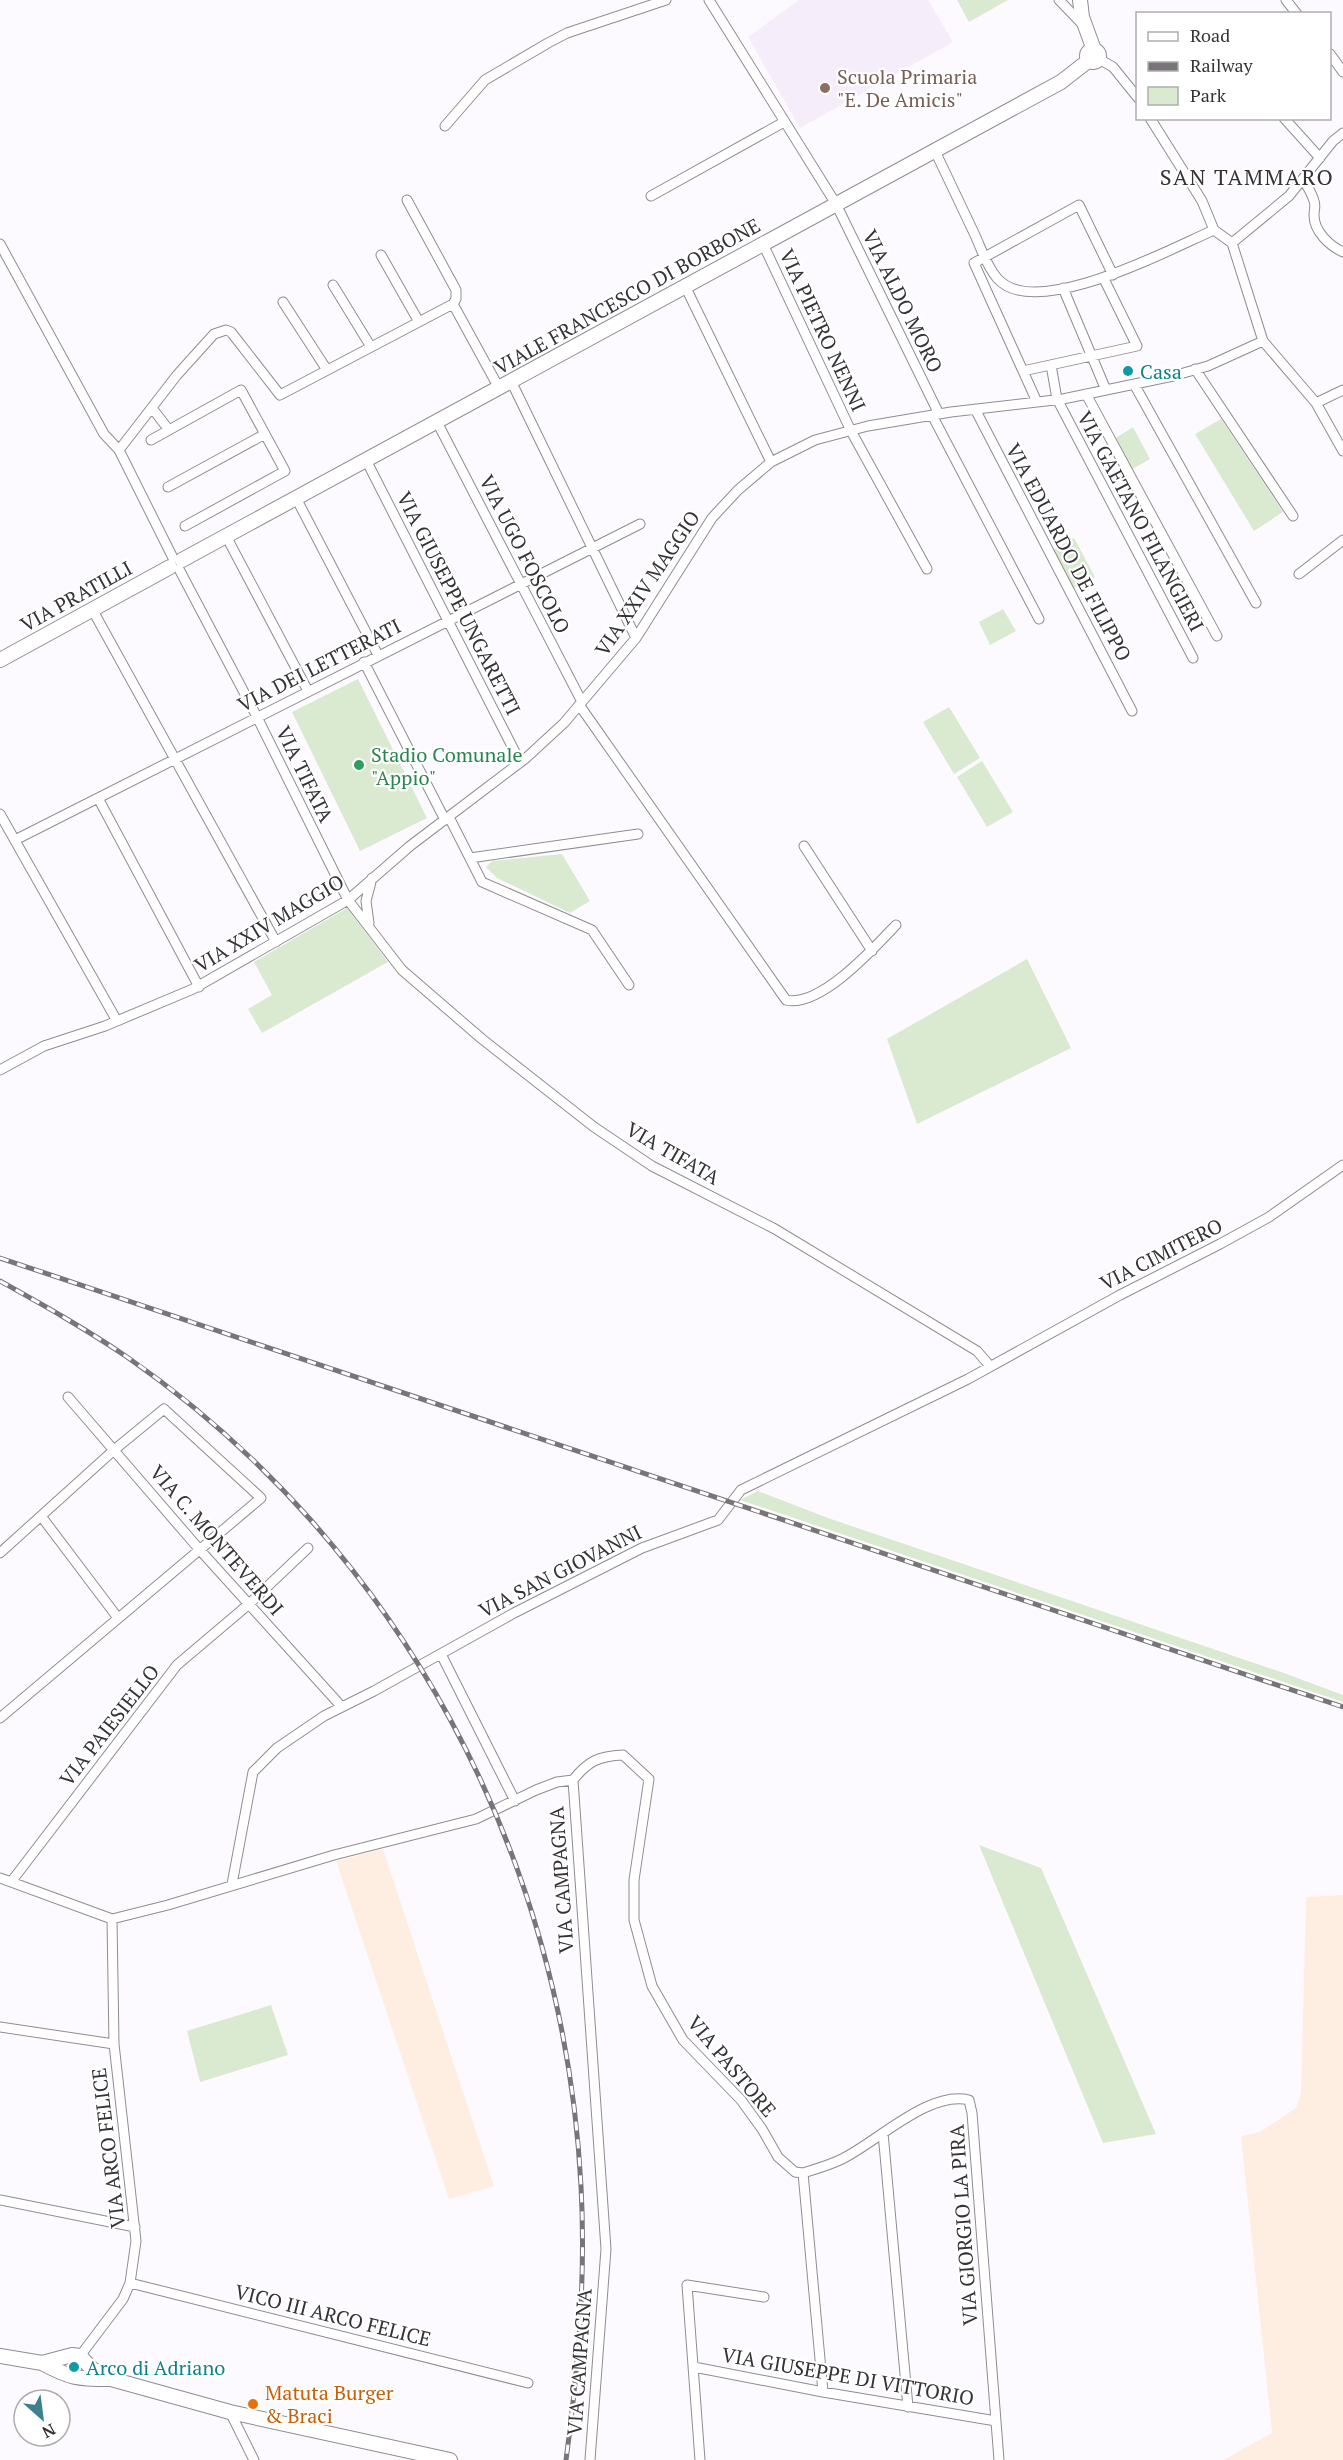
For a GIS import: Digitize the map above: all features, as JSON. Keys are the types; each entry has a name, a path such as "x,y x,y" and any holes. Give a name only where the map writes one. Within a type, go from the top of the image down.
{"street":[{"path":"445,126 485,80 548,43 567,33 666,0"},
{"name":"VIA ALDO MORO","path":"709,0 836,204 935,415 1039,619"},
{"path":"1059,0 1086,28"},
{"path":"1080,0 1094,56 1113,67 1136,97"},
{"path":"1286,0 1295,12"},
{"name":"VIALE FRANCESCO DI BORBONE","path":"176,563 1061,82 1094,56"},
{"path":"1331,57 1343,72"},
{"path":"1151,120 1202,201 1214,230 1232,243 1263,341 1316,403 1343,450"},
{"path":"1286,120 1320,158"},
{"path":"651,196 784,122"},
{"path":"1232,243 1289,196 1333,141 1343,134"},
{"path":"935,150 985,257 998,279 1008,288 1021,292 1063,288 1108,277 1214,230"},
{"path":"1303,179 1314,200 1316,208 1314,216 1319,231 1327,242 1343,252"},
{"path":"119,450 214,334 226,330 231,332 280,395 453,304 456,299 456,290 407,200"},
{"path":"1023,371 1137,346 1079,205 974,263 1037,402"},
{"name":"VIA TIFATA","path":"0,244 104,434 119,450 257,717 348,900 402,970 482,1039 594,1127 652,1166 775,1229 977,1351 990,1366"},
{"name":"VIA PIETRO NENNI","path":"763,244 851,431 927,569"},
{"path":"381,255 419,322"},
{"path":"333,285 371,347"},
{"path":"685,286 771,462"},
{"path":"1063,288 1106,390"},
{"path":"283,302 327,370"},
{"path":"453,304 505,384 636,638"},
{"name":"VIA XXIV MAGGIO","path":"0,1070 44,1046 117,1022 199,987 348,900 372,878 520,762 581,704 636,638 712,519 738,490 771,462 815,440 851,431 935,415 1057,399 1134,384 1195,369 1263,341"},
{"name":"VIA GAETANO FILANGIERI","path":"1051,365 1057,399 1193,658"},
{"path":"1195,369 1293,516"},
{"path":"1134,384 1256,603"},
{"path":"151,440 241,390 285,471 185,526"},
{"path":"1316,403 1343,390"},
{"path":"1086,394 1217,636"},
{"path":"152,408 169,430"},
{"name":"VIA EDUARDO DE FILIPPO","path":"975,409 1132,711"},
{"name":"VIA UGO FOSCOLO","path":"437,422 581,704 786,1000 804,999 818,992 844,977 872,951"},
{"path":"168,487 265,434"},
{"name":"VIA GIUSEPPE UNGARETTI","path":"366,460 520,762"},
{"path":"296,498 378,656"},
{"name":"VIA DEI LETTERATI","path":"15,840 640,524"},
{"path":"226,536 308,691"},
{"path":"1299,574 1343,540"},
{"name":"VIA PRATILLI","path":"0,660 176,563"},
{"path":"92,609 276,942"},
{"path":"364,662 482,882 592,930 629,985"},
{"path":"98,798 199,987"},
{"path":"0,814 117,1022"},
{"path":"470,858 638,834"},
{"path":"804,846 872,951 896,926"},
{"path":"370,929 366,901 372,878"},
{"name":"VIA CIMITERO","path":"990,1366 1259,1222 1343,1165"},
{"name":"VIA SAN GIOVANNI","path":"232,1884 253,1772 277,1748 341,1706 374,1691 642,1548 718,1520 741,1490 990,1366"},
{"name":"VIA C. MONTEVERDI","path":"68,1397 199,1549 341,1706"},
{"path":"0,1553 114,1450 164,1409 261,1497 0,1718"},
{"path":"41,1516 118,1618"},
{"name":"VIA PAIESIELLO","path":"11,1882 177,1665 249,1604 308,1548"},
{"path":"441,1654 515,1801"},
{"name":"VIA PASTORE","path":"573,1780 584,1765 607,1755 623,1755 649,1779 634,1880 634,1920 652,1986 682,2040 741,2100 762,2129 778,2157 795,2172 803,2173"},
{"name":"VIA CAMPAGNA","path":"112,1919 168,1905 334,1855 476,1819 557,1782 573,1780 606,2249 590,2460"},
{"path":"0,1878 112,1919"},
{"name":"VIA ARCO FELICE","path":"80,2356 123,2299 130,2283 136,2241 114,2044 112,1919"},
{"path":"0,2027 114,2044"},
{"name":"VIA GIORGIO LA PIRA","path":"803,2173 842,2159 908,2117 932,2106 960,2098 969,2100 972,2112 999,2460"},
{"path":"883,2133 908,2407"},
{"path":"803,2173 823,2392"},
{"path":"0,2200 135,2227"},
{"name":"VICO III ARCO FELICE","path":"130,2283 528,2383"},
{"path":"700,2460 687,2285 764,2296"},
{"path":"42,2363 72,2355 80,2356 92,2369 111,2379 230,2412 450,2460"},
{"path":"0,2356 42,2363 65,2376 80,2379 111,2379"},
{"name":"VIA GIUSEPPE DI VITTORIO","path":"694,2367 823,2392 996,2421"},
{"path":"230,2412 254,2460"}],"shaded area":[{"name":"Scuola Primaria \"E. De Amicis\"","path":"799,0 928,0 953,42 800,128 748,37"},
{"path":"383,1849 494,2186 449,2199 336,1861"},
{"path":"1343,1895 1343,2460 1223,2460 1272,2433 1241,2136 1260,2132 1296,2108 1301,2093 1306,1897"}],"green space":[{"path":"957,0 1008,0 969,22"},
{"path":"1221,419 1283,512 1254,531 1195,434"},
{"path":"1133,427 1150,459 1131,470 1114,439"},
{"path":"1074,538 1095,577 1074,588 1053,550"},
{"path":"1003,609 1016,631 990,645 979,622"},
{"name":"Stadio Comunale \"Appio\"","path":"358,679 427,818 360,851 292,712"},
{"path":"949,707 980,758 954,774 923,722"},
{"path":"982,761 1013,812 987,827 957,777"},
{"path":"562,854 590,901 570,913 497,878 486,867 492,861"},
{"path":"347,908 388,962 262,1033 248,1009 272,995 254,962"},
{"path":"1027,959 1071,1048 917,1124 887,1039"},
{"path":"758,1491 828,1518 1284,1673 1343,1695 1343,1702 740,1500"},
{"path":"979,1845 1041,1868 1156,2134 1103,2143"},
{"path":"271,2005 288,2055 200,2082 187,2031"}],"railway":[{"path":"0,1258 1343,1707"},
{"path":"0,1281 127,1357 224,1433 311,1520 386,1616 450,1719 502,1829 541,1944 568,2064 581,2186 582,2289 566,2460"}],"place":[{"name":"Scuola Primaria \"E. De Amicis\"","path":"825,88"},
{"name":"Casa","path":"1128,371"},
{"name":"Stadio Comunale \"Appio\"","path":"359,765"},
{"name":"Arco di Adriano","path":"74,2367"},
{"name":"Matuta Burger & Braci","path":"253,2404"}],"district":[{"name":"SAN TAMMARO","path":"1247,176"}]}
